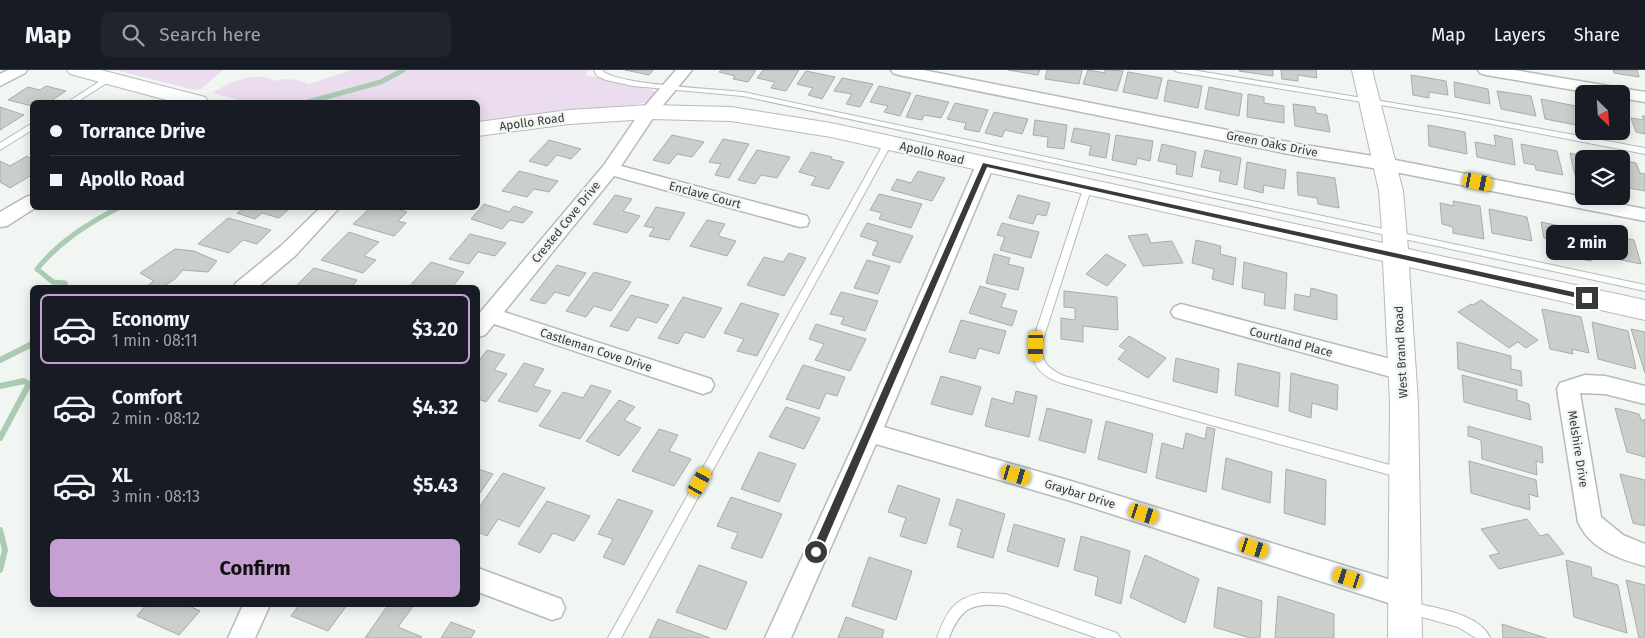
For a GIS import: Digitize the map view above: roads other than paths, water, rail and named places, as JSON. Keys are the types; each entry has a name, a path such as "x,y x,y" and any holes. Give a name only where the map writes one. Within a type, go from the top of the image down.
{"street":[{"path":"0,81 19,70"},
{"path":"77,70 181,100"},
{"name":"Crested Cove Drive","path":"483,322 610,169 649,112 684,70"},
{"name":"Green Oaks Drive","path":"899,70 1289,148 1385,164 1645,215"},
{"name":"West Brand Road","path":"1362,70 1385,164 1390,191 1395,245 1402,371 1406,638"},
{"path":"1486,70 1645,97"},
{"name":"Apollo Road","path":"480,129 569,117 649,112 731,114 831,130 985,165 1395,245 1645,310"},
{"path":"778,638 870,432 985,165"},
{"name":"Enclave Court","path":"610,169 800,221"},
{"path":"0,221 30,202"},
{"path":"248,285 288,251 328,210"},
{"name":"Courtland Place","path":"1181,312 1402,371"},
{"name":"Castleman Cove Drive","path":"483,322 703,385"},
{"name":"Melshire Drive","path":"1645,395 1588,382 1575,384 1568,389 1590,522 1600,534 1614,545 1645,555"},
{"name":"Graybar Drive","path":"870,432 1080,494 1405,602"},
{"path":"480,581 552,608"},
{"path":"241,638 256,607"}],"lane":[{"path":"598,70 600,74 610,78 669,88 742,94 1395,245 1645,288"},
{"path":"1178,70 1370,100 1645,151"},
{"path":"75,100 109,79"},
{"path":"0,147 30,128"},
{"path":"614,638 888,143"},
{"path":"1088,186 1036,346 1035,356 1048,373 1062,379 1404,474"},
{"path":"943,638 954,610 969,600 987,597 1005,600 1114,638"},
{"path":"1405,602 1476,628 1484,638"}],"waterway":[{"path":"315,100 381,82 403,70"},
{"path":"65,285 65,283 53,282 37,269 74,234 114,210"},
{"path":"0,360 30,345"},
{"path":"0,386 24,381 29,384 0,438"},
{"path":"0,530 5,550 0,570"}]}
